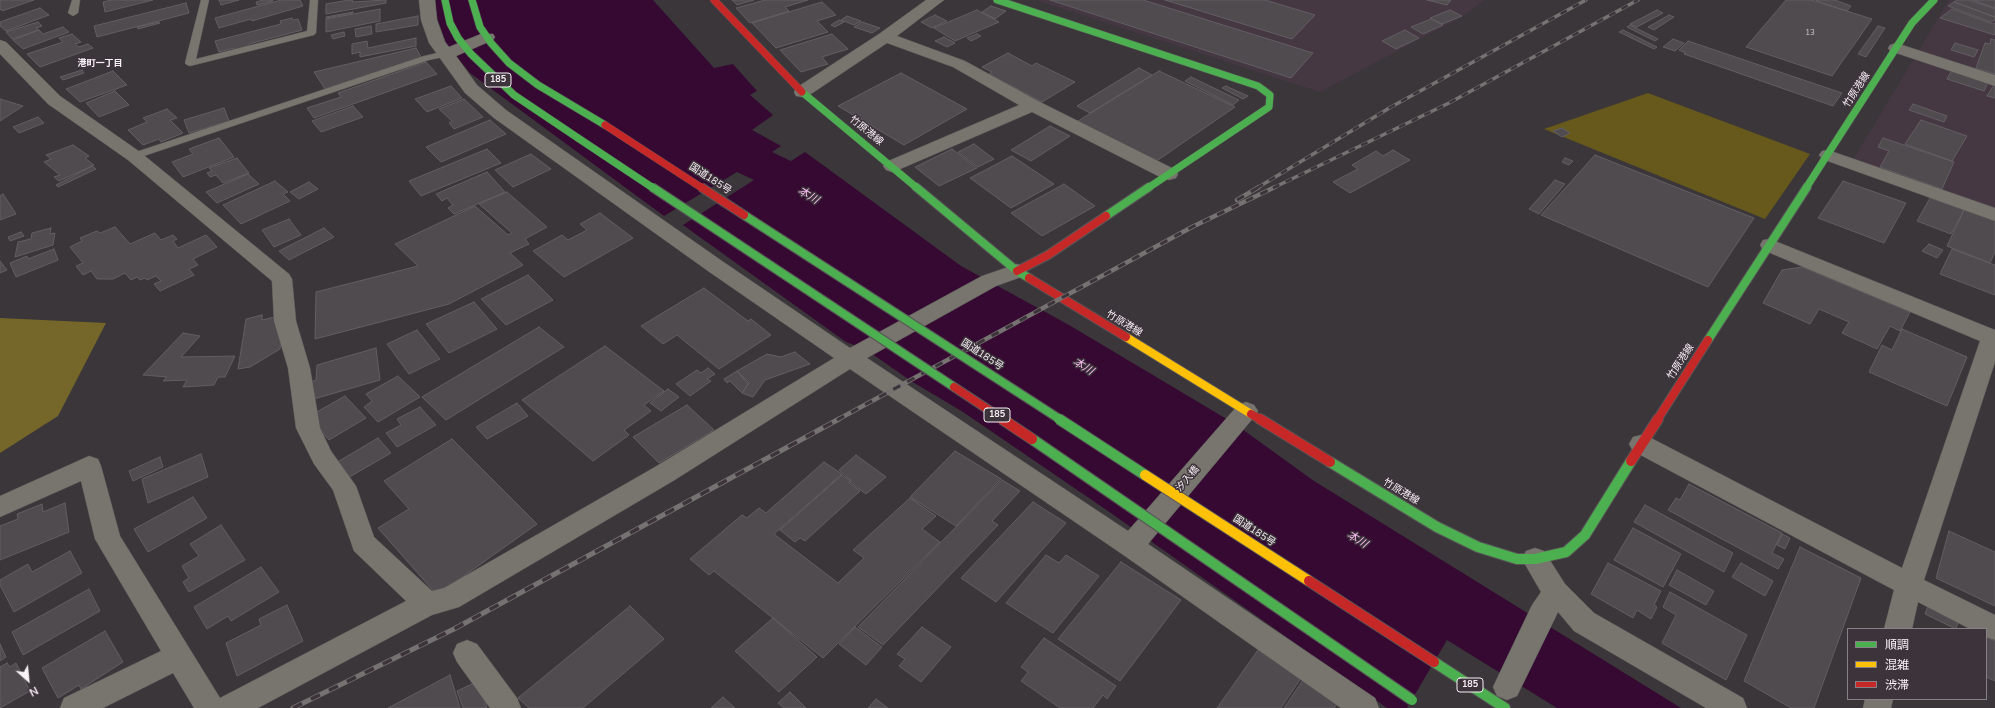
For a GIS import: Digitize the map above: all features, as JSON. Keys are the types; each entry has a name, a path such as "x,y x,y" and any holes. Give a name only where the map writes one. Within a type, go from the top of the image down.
{"main road":[{"name":"185","path":"445,0 450,23 458,38 454,51 514,94 1005,421 1415,702"},
{"name":"国道185号","path":"472,0 480,27 487,38 510,63 538,86 605,125 665,163 1434,662 1506,698"},
{"name":"竹原港線","path":"714,0 802,92 1017,271 1240,418 1437,527 1478,547 1517,559 1535,559 1566,552 1585,535 1641,444 1770,246 1912,23 1934,0"},
{"path":"997,0 1258,86 1270,95 1269,107 1048,255 1017,271"}],"street":[{"path":"427,0 429,20 437,43 454,51 471,89 500,114 715,266 858,354 895,389 1136,540 1365,708"},
{"path":"802,92 885,37 936,0"},
{"path":"885,37 959,64 1032,104 1169,174"},
{"path":"454,51 487,38"},
{"path":"0,45 54,100 134,156 282,279 285,321 299,368 308,428 322,458 344,486 363,543 427,604"},
{"path":"1896,48 1995,81"},
{"path":"892,166 1032,104"},
{"path":"1828,155 1995,214"},
{"path":"1770,246 1994,339 1909,585 1898,628"},
{"path":"230,708 427,604 450,599 664,474 858,354 989,281 1017,271"},
{"name":"汐入橋","path":"1136,540 1240,418"},
{"path":"1641,444 1909,585 1995,628"},
{"path":"0,507 89,466 108,540 210,708"},
{"path":"1506,698 1549,602 1535,559"},
{"path":"1549,602 1733,708"},
{"path":"467,653 507,708"},
{"path":"74,708 179,656"}],"lane":[{"path":"73,12 76,0"},
{"path":"205,0 190,63 311,33 314,0"},
{"path":"134,156 427,58 454,51"}],"shaded area":[{"path":"1036,0 1485,0 1465,15 1320,92"},
{"path":"1949,0 1995,0 1995,211 1853,160"},
{"path":"1648,93 1810,154 1765,219 1544,129"},
{"path":"0,318 106,323 58,416 0,453"}],"water":[{"name":"本川","path":"434,0 653,0 714,68 733,64 757,91 750,95 773,115 752,130 781,146 772,152 791,161 805,152 961,266 1069,325 1235,424 1314,481 1681,708 1557,708 1447,640 1407,708 1387,708 1108,511 963,412 911,381 865,349 846,342 683,225 754,180 737,172 664,216 470,73 446,43 436,15"}],"building":[{"path":"0,0 34,0 2,11 0,9"},
{"path":"111,0 153,0 105,12 103,2"},
{"path":"219,0 239,0 221,5"},
{"path":"263,0 273,1 257,5 256,2"},
{"path":"281,0 300,0 303,6 252,21 251,19 219,28 215,18"},
{"path":"353,0 352,2 386,0 386,3 326,14 326,4"},
{"path":"732,0 754,0 737,5"},
{"path":"765,0 808,0 785,7 789,11 750,23 736,8"},
{"path":"1050,0 1143,0 1313,53 1291,78"},
{"path":"1165,0 1265,0 1315,15 1292,39"},
{"path":"1427,0 1451,0 1447,5"},
{"path":"1786,0 1812,0 1872,19 1832,76 1746,47"},
{"path":"1835,0 1851,6 1847,11 1816,1"},
{"path":"1957,0 1969,0 1995,9 1995,17 1954,2"},
{"path":"1973,0 1995,0 1995,8"},
{"path":"822,2 836,15 817,21 828,32 776,48 752,23"},
{"path":"1954,2 1995,17 1995,20 1991,22 1948,6"},
{"path":"186,3 189,13 97,37 94,26"},
{"path":"991,6 1006,11 995,19 982,12"},
{"path":"40,8 49,15 6,31 0,26 0,22"},
{"path":"380,9 380,21 326,32 326,19"},
{"path":"1952,9 1993,24 1995,23 1995,35 1940,18"},
{"path":"977,10 999,22 955,41 934,28"},
{"path":"1450,10 1462,16 1442,24 1430,18"},
{"path":"1657,10 1663,13 1637,27 1630,24"},
{"path":"353,13 326,18 326,17"},
{"path":"935,15 947,21 932,28 921,22"},
{"path":"1669,15 1674,17 1654,30 1648,27"},
{"path":"418,16 418,25 376,32 376,24"},
{"path":"847,16 861,21 854,25 841,20"},
{"path":"292,18 293,20 298,19 302,30 249,44 250,47 235,51 234,48 219,52 215,41 281,24 280,21"},
{"path":"1431,19 1443,25 1423,34 1411,27"},
{"path":"839,20 844,22 835,27 831,25"},
{"path":"38,22 42,26 36,28 39,30 12,39 6,32"},
{"path":"862,22 880,28 872,33 854,27"},
{"path":"160,23 138,29 137,27"},
{"path":"1630,25 1658,39 1655,41 1627,27"},
{"path":"371,26 372,34 356,37 355,29"},
{"path":"1878,26 1885,28 1866,57 1858,54"},
{"path":"63,27 69,32 23,49 13,40 39,30 43,34"},
{"path":"1405,30 1419,38 1396,49 1382,41"},
{"path":"1623,30 1657,47 1654,49 1619,32"},
{"path":"344,32 345,36 333,39 331,35"},
{"path":"72,34 81,42 75,44 79,47 88,44 93,48 40,67 27,54 63,42 59,38"},
{"path":"832,34 848,49 822,57 828,64 801,72 780,50"},
{"path":"977,34 981,36 971,41 967,38"},
{"path":"944,37 955,43 947,47 935,41"},
{"path":"416,38 416,46 360,57 360,52 352,54 352,44 367,41 368,48"},
{"path":"1673,39 1684,43 1675,51 1663,47"},
{"path":"1991,39 1995,40 1995,74 1976,68 1985,43 1990,44"},
{"path":"1688,41 1842,93 1833,106 1684,54 1686,53 1679,50"},
{"path":"1955,43 1978,50 1974,57 1951,50"},
{"path":"416,48 421,57 325,89 314,72"},
{"path":"1008,53 1032,66 1036,63 1075,82 1042,102 989,74 992,72 982,67"},
{"path":"426,62 437,74 314,118 307,108 341,97 338,93"},
{"path":"1139,68 1152,75 1090,113 1077,106"},
{"path":"82,70 84,73 63,80 60,77"},
{"path":"1952,70 1988,82 1984,91 1947,79"},
{"path":"113,71 127,85 80,102 66,89"},
{"path":"1159,71 1235,107 1155,162 1078,121"},
{"path":"901,73 967,109 904,145 838,106"},
{"path":"1191,77 1239,100 1233,105 1185,81"},
{"path":"1994,85 1995,98 1987,96"},
{"path":"451,86 462,98 427,112 415,99"},
{"path":"1226,86 1248,96 1243,99 1222,88"},
{"path":"115,91 129,105 99,117 86,103"},
{"path":"0,99 23,106 0,121"},
{"path":"464,99 483,117 454,129 449,123 452,121 439,109"},
{"path":"1913,104 1947,116 1944,122 1909,110"},
{"path":"353,106 363,117 321,132 312,121"},
{"path":"224,108 229,121 189,133 184,120"},
{"path":"167,109 177,118 170,120 183,133 161,142 159,139 143,145 128,130 147,122 143,118"},
{"path":"38,117 44,123 19,133 13,127"},
{"path":"490,120 506,134 441,162 426,147"},
{"path":"1921,120 1967,136 1952,161 1905,144"},
{"path":"1050,126 1070,136 1031,161 1011,150"},
{"path":"1562,128 1570,133 1562,137 1553,131"},
{"path":"219,138 234,157 183,177 172,162 193,154 189,149"},
{"path":"1883,138 1954,162 1942,189 1880,167 1889,151 1878,147"},
{"path":"974,144 994,159 978,167 958,152"},
{"path":"73,145 89,156 85,158 94,165 59,181 54,177 60,175 44,162 51,159 46,155"},
{"path":"487,149 501,163 421,196 409,181"},
{"path":"952,149 977,168 939,186 915,167"},
{"path":"1393,150 1410,160 1350,193 1333,182 1358,169 1352,165 1376,151 1383,156"},
{"path":"531,154 551,169 513,187 495,170"},
{"path":"1595,155 1754,218 1708,287 1541,215"},
{"path":"1012,156 1054,184 1011,208 970,178"},
{"path":"237,158 249,173 223,183 216,175 210,177 207,173 212,171 209,168"},
{"path":"1565,158 1573,161 1569,165 1562,162"},
{"path":"92,166 96,169 58,187 56,185"},
{"path":"487,172 505,192 454,214 448,208 453,205 447,198 442,201 436,194"},
{"path":"248,174 259,184 217,203 206,192"},
{"path":"1555,180 1565,184 1539,214 1529,209"},
{"path":"275,181 288,192 283,194 290,201 241,224 223,205"},
{"path":"1843,181 1906,203 1884,243 1818,218"},
{"path":"309,182 318,189 299,199 290,192"},
{"path":"1064,184 1095,206 1042,236 1011,213"},
{"path":"507,192 547,227 525,239 529,244 510,253 523,265 449,304 315,339 316,292 418,266 395,244 475,206 508,235 512,233 479,204"},
{"path":"3,194 16,214 0,220 0,196"},
{"path":"1930,198 1964,210 1951,234 1917,221"},
{"path":"1964,210 1995,221 1995,252 1990,263 1947,246"},
{"path":"600,213 633,238 564,277 533,251 562,235 568,240 587,230 580,224"},
{"path":"289,219 301,235 274,247 262,230"},
{"path":"115,227 130,244 155,233 161,240 173,235 177,239 173,241 178,248 206,235 217,247 193,259 198,265 189,269 194,275 160,291 154,284 161,281 156,276 147,280 145,278 140,280 137,277 131,280 125,273 113,279 97,279 91,271 83,275 76,266 83,263 70,247 82,241 80,238 97,231 100,233"},
{"path":"51,228 50,234 55,233 53,245 15,257 18,242 31,239 32,233"},
{"path":"324,228 334,237 289,260 279,251"},
{"path":"21,232 24,236 10,241 8,237"},
{"path":"1929,244 1943,250 1937,258 1922,251"},
{"path":"54,249 58,260 16,277 10,263 27,256 28,259"},
{"path":"1952,249 1995,265 1995,295 1940,274"},
{"path":"0,261 7,270 0,273"},
{"path":"1802,267 1910,312 1900,331 1890,326 1877,349 1842,333 1849,322 1819,309 1810,324 1763,303 1782,270"},
{"path":"528,275 553,300 506,325 481,299"},
{"path":"704,288 748,321 751,319 771,335 719,369 677,335 663,344 641,326"},
{"path":"474,302 497,329 449,353 426,324"},
{"path":"262,315 262,320 283,315 280,349 250,367 238,369 246,319"},
{"path":"539,327 564,347 446,420 422,397"},
{"path":"1902,329 1967,357 1947,406 1869,372 1882,345 1892,350"},
{"path":"417,330 440,359 409,374 387,344"},
{"path":"183,333 200,336 181,357 235,356 225,377 218,377 214,385 183,387 187,380 163,381 167,377 143,375"},
{"path":"605,346 664,391 644,405 651,411 624,430 629,435 593,461 522,400"},
{"path":"376,348 380,380 310,400 311,382 316,380 317,365"},
{"path":"795,352 810,364 765,380 753,397 742,393 749,383 737,371 767,354 781,357"},
{"path":"708,368 715,374 707,379 711,381 690,396 676,384 697,370 701,373"},
{"path":"737,371 748,384 742,393 730,381 727,383 724,379"},
{"path":"398,376 420,397 378,422 364,407 372,401 366,394"},
{"path":"668,389 679,397 661,411 650,403"},
{"path":"345,396 366,418 329,440 308,417"},
{"path":"517,403 528,416 487,439 476,427"},
{"path":"687,405 714,430 659,463 633,437"},
{"path":"420,407 436,425 397,447 386,433 401,425 397,419"},
{"path":"378,438 391,453 346,479 334,464"},
{"path":"452,439 537,524 437,595 378,528 409,509 384,481"},
{"path":"955,451 1001,479 956,526 910,497"},
{"path":"201,454 208,477 148,503 142,479"},
{"path":"856,455 886,477 866,494 850,482 851,480 839,470"},
{"path":"160,457 163,467 133,481 129,471"},
{"path":"824,462 842,474 774,534 838,583 864,558 853,550 910,498 936,516 922,529 940,542 823,658 714,571 709,575 690,559 742,515 747,518 759,508 766,513"},
{"path":"842,475 850,480 849,483 860,491 805,541 800,538 795,542 780,530"},
{"path":"1002,480 1020,491 992,521 998,525 883,645 858,627"},
{"path":"1689,484 1782,533 1772,553 1784,559 1778,569 1668,510 1676,498 1680,500"},
{"path":"193,497 207,518 148,552 134,529"},
{"path":"1033,502 1066,523 996,602 961,578"},
{"path":"65,503 69,532 0,560 0,526 18,519 17,514 42,504 43,512"},
{"path":"1645,505 1733,553 1724,572 1634,522"},
{"path":"221,525 245,560 189,592 183,582 189,578 182,566 199,556 190,544"},
{"path":"1633,528 1681,554 1663,587 1614,560"},
{"path":"1949,531 1995,552 1995,606 1936,578"},
{"path":"1782,534 1790,538 1785,549 1777,545"},
{"path":"1800,547 1861,578 1814,708 1791,708 1744,681"},
{"path":"70,551 82,573 14,612 0,585 0,580 28,564 32,572"},
{"path":"1046,555 1059,563 1066,555 1099,576 1053,633 1006,603"},
{"path":"1121,562 1181,600 1120,681 1058,639"},
{"path":"1608,563 1661,591 1654,605 1657,607 1651,619 1637,610 1633,618 1591,594"},
{"path":"1741,563 1773,581 1765,596 1732,577"},
{"path":"261,567 279,592 231,621 228,616 207,629 194,607"},
{"path":"1677,570 1714,591 1706,605 1669,585"},
{"path":"89,589 100,611 23,655 12,632"},
{"path":"1670,592 1747,635 1726,680 1662,643 1676,615 1663,607"},
{"path":"287,605 303,641 237,676 226,643 261,625 259,619"},
{"path":"630,606 664,639 583,708 529,708 518,698"},
{"path":"1928,606 1958,622 1956,628 1954,628 1925,614"},
{"path":"773,618 817,657 779,692 735,651"},
{"path":"855,627 882,647 866,665 839,644"},
{"path":"922,627 951,647 921,682 899,666 905,659 897,654"},
{"path":"105,631 123,662 81,689 79,685 58,698 42,668"},
{"path":"1987,637 1995,641 1995,681 1987,677"},
{"path":"1044,638 1116,686 1107,699 1103,695 1093,708 1060,708 1021,681 1028,672 1021,667"},
{"path":"0,644 6,657 0,661"},
{"path":"1258,650 1301,678 1281,708 1217,708"},
{"path":"7,663 10,667 16,663 30,691 0,708 0,667"},
{"path":"450,675 460,708 388,708"},
{"path":"1303,680 1338,703 1334,708 1284,708"},
{"path":"478,681 487,708 463,708 457,691"},
{"path":"790,692 806,708 784,708 778,703"},
{"path":"723,697 735,708 711,708"},
{"path":"876,699 888,708 868,708"}],"railway":[{"path":"1257,188 1391,107 1586,0"},
{"path":"1273,188 1449,103 1638,0"},
{"path":"1237,200 1259,187"},
{"path":"837,420 1192,227 1275,187"},
{"path":"293,708 454,629 839,419"}],"traffic: fast":[{"path":"445,0 450,23 458,38 471,54 514,95 578,138"},
{"path":"472,0 480,27 491,43 509,63 538,85 605,125"},
{"path":"997,0 1258,86 1270,95 1269,107 1106,216"},
{"path":"1708,340 1912,23 1934,0"},
{"path":"802,92 1017,271 1029,278"},
{"path":"578,138 954,387"},
{"path":"744,215 1145,475"},
{"path":"1032,439 1412,700"},
{"path":"1330,462 1437,527 1478,547 1517,559 1535,559 1566,552 1585,535 1631,461"},
{"path":"1434,662 1505,708"}],"traffic: slow":[{"path":"1126,337 1251,414"},
{"path":"1145,475 1309,581"}],"traffic: jam":[{"path":"714,0 802,92"},
{"path":"605,125 744,215"},
{"path":"1017,271 1048,255 1106,216"},
{"path":"1029,278 1126,337"},
{"path":"1631,461 1708,340"},
{"path":"954,387 1032,439"},
{"path":"1251,414 1330,462"},
{"path":"1309,581 1434,662"}],"district":[{"name":"港町一丁目","path":"100,64"}]}
